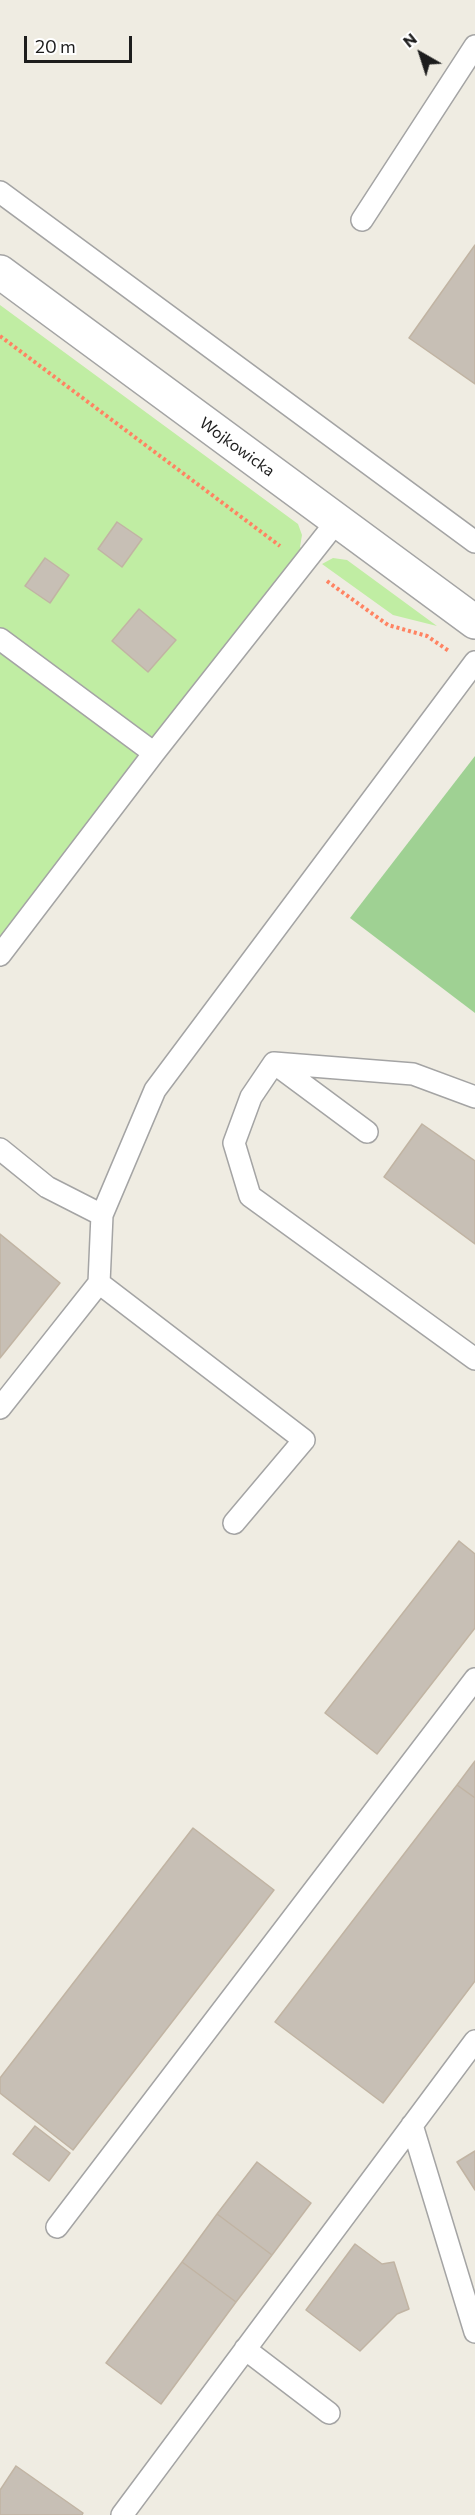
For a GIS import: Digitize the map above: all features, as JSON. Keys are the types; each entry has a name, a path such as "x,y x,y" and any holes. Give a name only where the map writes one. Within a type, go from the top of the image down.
{"street":[{"name":"Wojkowicka","path":"0,272 475,622"}],"lane":[{"path":"362,220 475,46"},
{"path":"0,192 475,542"},
{"path":"3,944 337,521"},
{"path":"0,639 154,753"},
{"path":"0,1408 99,1283 102,1215 155,1090 473,665"},
{"path":"274,1063 413,1074 475,1097"},
{"path":"274,1063 367,1132"},
{"path":"274,1063 251,1097 234,1143 250,1196 475,1359"},
{"path":"0,1149 47,1187 102,1215"},
{"path":"99,1283 304,1440 234,1523"},
{"path":"57,2227 475,1679"},
{"path":"122,2515 475,2041"},
{"path":"412,2125 475,2332"},
{"path":"245,2349 329,2413"}],"path":[{"path":"0,336 388,625 432,639 473,665"}],"green space":[{"path":"0,305 298,524 302,535 300,547 305,551 0,945"},
{"path":"333,558 347,560 437,626 393,615 322,564"},
{"path":"475,756 475,1013 350,918"}],"building":[{"path":"475,245 475,384 409,338"},
{"path":"117,522 142,539 122,567 98,549"},
{"path":"45,558 69,575 50,603 25,586"},
{"path":"139,609 176,640 148,672 112,641"},
{"path":"422,1124 475,1161 475,1244 384,1177"},
{"path":"0,1234 60,1283 0,1358"},
{"path":"459,1541 475,1554 475,1628 377,1754 325,1713"},
{"path":"475,1761 475,1798 457,1785"},
{"path":"457,1785 475,1798 475,1981 383,2103 275,2022"},
{"path":"193,1828 274,1890 73,2150 0,2093 0,2078"},
{"path":"35,2126 70,2153 49,2181 13,2154"},
{"path":"475,2151 475,2190 457,2162"},
{"path":"257,2162 311,2203 272,2255 217,2214"},
{"path":"217,2214 272,2255 236,2302 182,2262"},
{"path":"355,2244 382,2264 394,2262 409,2309 397,2314 360,2351 306,2310"},
{"path":"182,2262 236,2302 161,2404 106,2363"},
{"path":"16,2466 83,2513 82,2515 0,2515 0,2490"}]}
